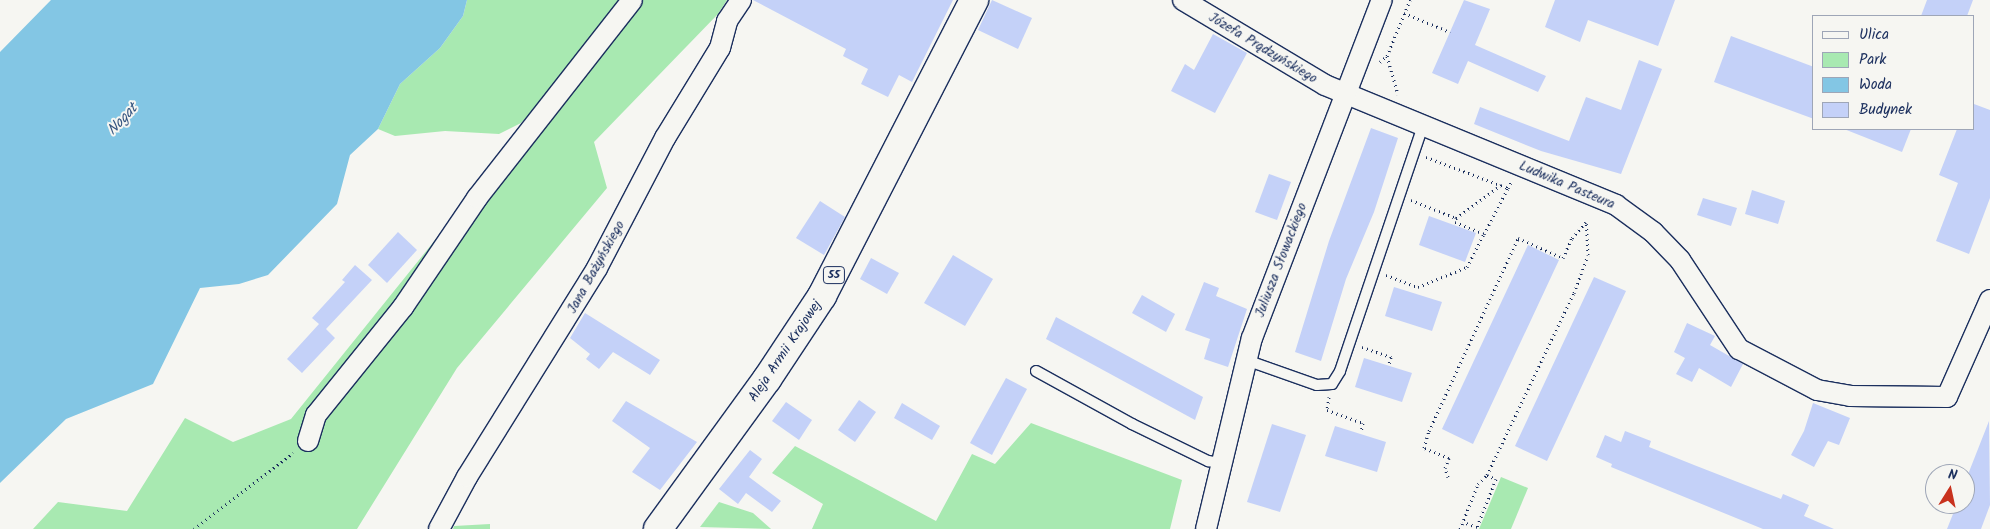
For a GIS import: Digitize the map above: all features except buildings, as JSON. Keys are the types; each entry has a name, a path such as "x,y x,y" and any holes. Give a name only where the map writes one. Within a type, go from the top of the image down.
{"main road":[{"name":"Aleja Armii Krajowej","path":"658,529 767,379 822,296 974,0"}],"street":[{"path":"308,441 316,415 402,307 477,198 632,0"},
{"name":"Jana Bażyńskiego","path":"439,529 467,478 598,268 665,138 720,48 727,21 741,0"},
{"name":"Józefa Prądzyńskiego","path":"1183,0 1345,94"},
{"name":"Juliusza Słowackiego","path":"1206,529 1220,463 1246,360 1382,0"},
{"name":"Ludwika Pasteura","path":"1345,94 1414,123 1597,194 1626,211 1680,260 1739,349 1754,359 1827,393 1850,396 1947,397 1990,300"}],"lane":[{"path":"1246,360 1317,385 1332,384 1349,343 1414,152 1414,123"},
{"path":"1036,371 1132,424 1208,461 1220,463"}],"path":[{"path":"1404,12 1450,32"},
{"path":"1386,56 1414,123"},
{"path":"1414,152 1508,188"},
{"path":"1374,270 1418,287 1467,267 1508,188 1518,164"},
{"path":"1456,218 1502,185"},
{"path":"1399,196 1456,218"},
{"path":"1456,218 1455,222 1484,234"},
{"path":"1448,477 1445,468 1449,458 1424,448 1429,430 1518,238 1563,258 1572,238 1586,222 1588,255 1577,286 1487,475 1478,484 1460,529"},
{"path":"1418,287 1418,293"},
{"path":"1349,343 1392,357 1389,364"},
{"path":"1332,384 1326,410 1363,423 1361,432"},
{"path":"194,529 308,441"},
{"path":"1463,522 1477,527 1496,479 1487,475"}],"green space":[{"path":"467,0 625,0 560,81 521,123 499,134 445,131 395,136 378,129 400,84 440,48 463,16"},
{"path":"642,0 727,0 718,14 594,142 607,188 457,368 357,529 33,529 58,502 127,511 185,418 233,442 291,419 460,209 571,90"},
{"path":"1031,423 1182,480 1170,529 812,529 823,504 772,473 795,446 936,521 972,454 995,464"},
{"path":"1501,477 1528,488 1511,529 1479,529"},
{"path":"719,502 753,513 771,529 700,527"},
{"path":"490,524 490,529 453,529 454,526"}],"water":[{"name":"Nogat","path":"51,0 467,0 463,16 440,48 400,84 378,129 350,155 337,204 268,275 239,284 200,288 153,384 66,419 0,483 0,52"}]}
